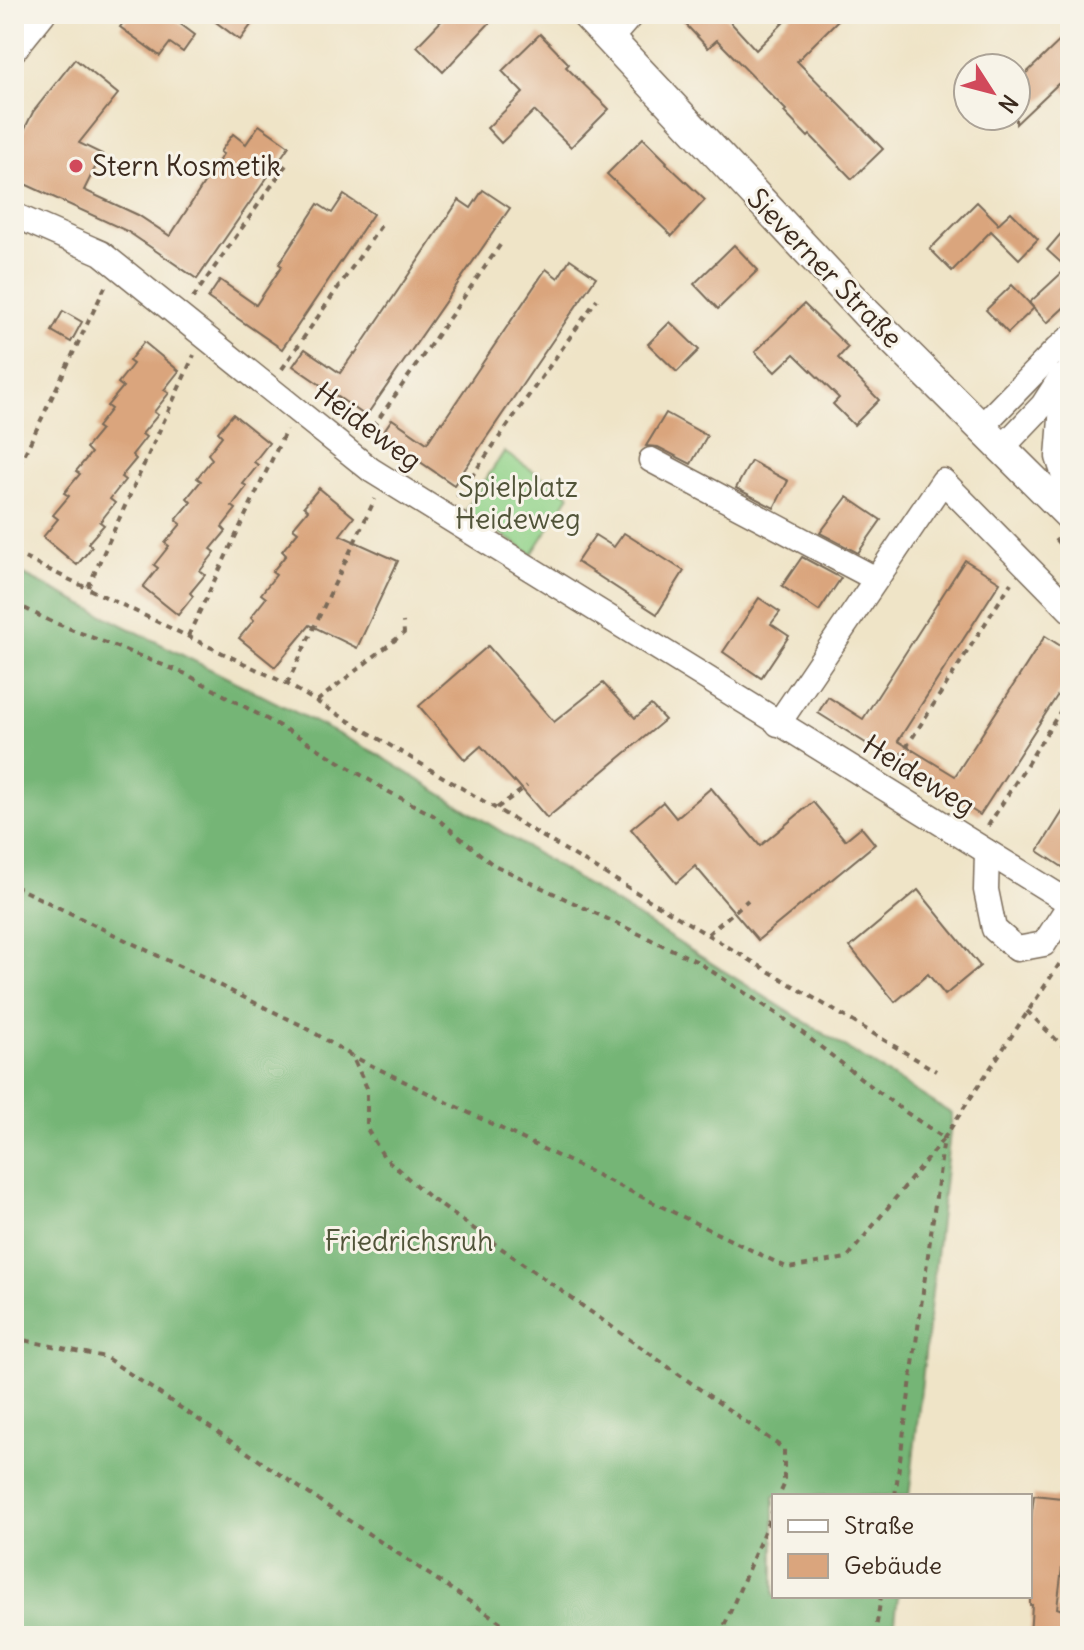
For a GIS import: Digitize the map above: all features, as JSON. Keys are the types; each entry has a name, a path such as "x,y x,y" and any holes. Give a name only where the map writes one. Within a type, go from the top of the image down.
{"main road":[{"name":"Sieverner Straße","path":"586,14 817,261 1070,516"}],"street":[{"path":"14,50 43,14"},
{"path":"610,39 632,14"},
{"name":"Heideweg","path":"14,215 101,253 384,478 778,724 982,849 1070,904 1044,944 1017,949 994,929 982,849"},
{"path":"981,427 1070,338"},
{"path":"1002,448 1043,405 1070,366"},
{"path":"1070,366 1062,406 1058,457 1070,494"},
{"path":"651,460 876,579"},
{"path":"778,724 943,481 1070,610"}],"path":[{"path":"180,316 286,165"},
{"path":"269,388 382,224"},
{"path":"353,455 503,241"},
{"path":"14,476 116,264"},
{"path":"445,516 597,299"},
{"path":"87,588 203,335"},
{"path":"188,636 296,409"},
{"path":"287,684 384,478"},
{"path":"14,553 287,684 936,1071"},
{"path":"881,787 1023,563"},
{"path":"14,603 50,621 186,674 433,815 492,864 696,961 782,1017 898,1107 944,1138"},
{"path":"317,701 404,633 403,622"},
{"path":"982,849 1070,696"},
{"path":"497,808 527,786"},
{"path":"14,886 303,1026 352,1056 788,1268 847,1258 944,1138 1064,956"},
{"path":"708,934 748,900"},
{"path":"1027,1011 1070,1053"},
{"path":"352,1056 367,1088 367,1129 384,1157 429,1197 784,1449 784,1485 780,1494"},
{"path":"895,1494 944,1138"},
{"path":"14,1338 105,1357 521,1636"},
{"path":"720,1636 772,1513"},
{"path":"875,1636 881,1598"}],"green space":[{"name":"Spielplatz Heideweg","path":"504,452 570,495 532,554 465,511"},
{"name":"Friedrichsruh","path":"14,570 376,753 952,1114 909,1494 772,1494 772,1598 898,1598 893,1636 14,1636"}],"building":[{"path":"130,14 167,14 195,35 183,52 170,43 160,56 120,27"},
{"path":"205,14 259,14 240,40"},
{"path":"448,14 498,14 443,72 417,46"},
{"path":"676,14 723,14 756,50 792,14 844,14 797,61 883,149 852,179 717,40 708,48"},
{"path":"1070,31 1070,96 1058,84 1032,109 1032,68"},
{"path":"540,34 569,64 566,67 609,109 571,147 534,111 501,143 487,128 523,93 502,71"},
{"path":"75,59 118,94 79,143 102,154 84,190 138,215 170,236 233,134 246,144 259,125 289,146 197,279 127,231 14,179 14,150 33,112"},
{"path":"643,138 705,200 672,236 607,174"},
{"path":"483,190 510,208 366,416 293,366 305,349 340,373 459,200 471,208"},
{"path":"344,195 373,214 282,349 208,298 220,280 256,305 318,204 332,213"},
{"path":"977,202 999,224 1011,212 1038,239 1019,259 991,231 952,271 930,249"},
{"path":"1070,223 1070,302 1047,323 1029,303 1067,268 1047,250"},
{"path":"734,245 758,270 718,309 694,284"},
{"path":"570,259 596,277 454,485 381,435 392,419 427,443 546,269 558,278"},
{"path":"1012,285 1034,308 1008,333 986,310"},
{"path":"804,304 848,347 838,358 879,400 854,425 833,404 839,398 794,354 775,372 755,352"},
{"path":"63,311 82,322 71,342 52,331"},
{"path":"670,322 699,350 677,372 648,344"},
{"path":"144,342 179,371 164,390 169,393 154,412 158,415 142,434 146,437 132,455 136,459 121,477 125,480 110,499 115,503 100,522 104,525 88,543 92,547 77,565 43,537 58,519 53,515 69,496 64,493 80,474 76,471 91,453 86,448 101,430 97,427 111,409 107,406 123,387 118,383 133,364 129,361"},
{"path":"666,413 707,436 691,464 658,447 646,446"},
{"path":"233,414 269,443 254,462 258,465 243,484 247,486 232,506 236,509 222,527 226,531 211,549 215,552 200,571 205,575 178,615 143,587 158,568 154,565 169,546 165,543 181,524 176,520 191,502 187,498 201,481 197,478 212,459 208,454 222,436 218,432"},
{"path":"751,461 788,481 774,508 736,488"},
{"path":"319,488 354,517 340,535 398,561 357,648 310,625 275,667 239,638 266,598 261,594 276,575 272,572 286,555 282,551 298,532 293,528 308,510 304,506"},
{"path":"847,497 881,520 858,553 820,533"},
{"path":"624,533 684,571 657,614 577,562 595,535 614,547"},
{"path":"802,557 841,578 819,611 782,586"},
{"path":"965,560 1000,582 898,741 955,776 1045,636 1070,652 1070,676 980,815 818,713 828,697 863,719"},
{"path":"759,598 780,612 771,624 789,636 761,678 723,652"},
{"path":"488,646 554,722 603,683 635,718 651,705 665,720 547,818 481,746 465,760 419,706"},
{"path":"711,788 760,846 813,802 845,840 861,827 875,844 758,940 695,866 676,883 631,829 663,802 676,818"},
{"path":"1070,800 1070,872 1038,851"},
{"path":"918,890 980,966 945,995 928,974 895,1002 850,947"},
{"path":"1034,1495 1070,1499 1070,1543 1065,1543 1057,1608 1065,1611 1061,1636 1030,1636"}],"place":[{"name":"Stern Kosmetik","path":"76,166"}]}
